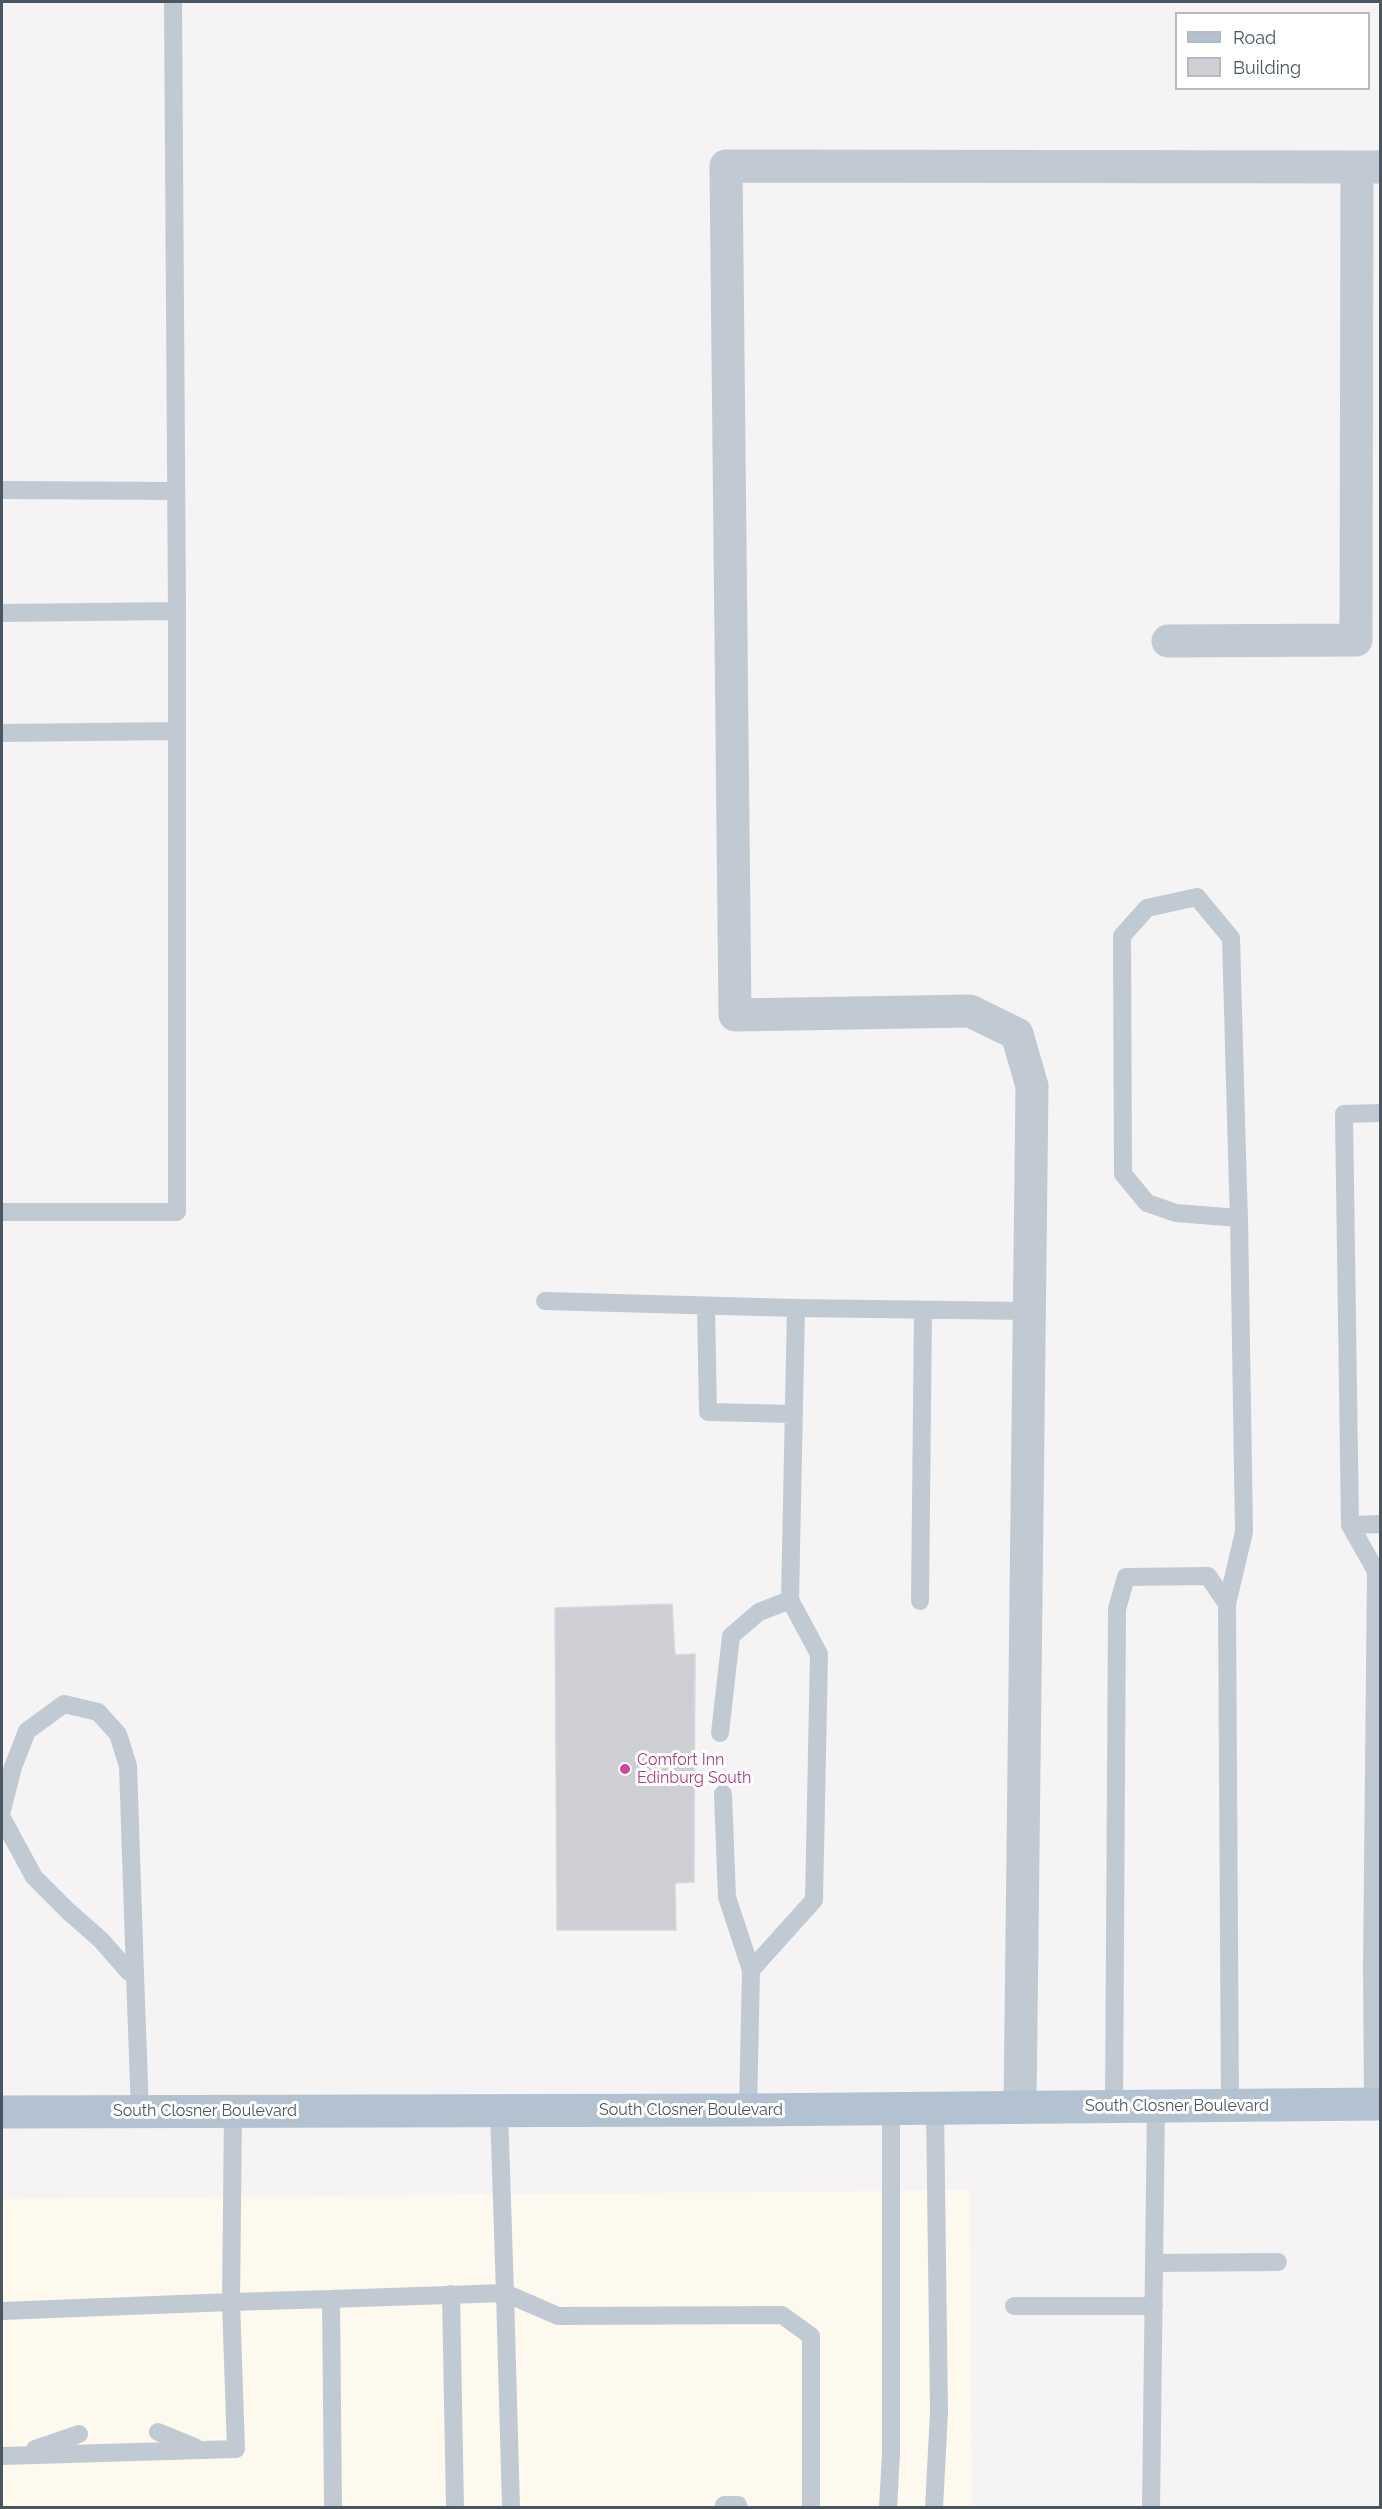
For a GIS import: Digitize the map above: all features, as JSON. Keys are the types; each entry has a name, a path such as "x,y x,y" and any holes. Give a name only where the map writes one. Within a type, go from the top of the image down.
{"main road":[{"name":"South Closner Boulevard","path":"2,2112 748,2110 1377,2104"}],"street":[{"path":"1020,2107 1032,1086 1017,1034 970,1011 735,1015 726,166 1369,167 1356,640 1168,641"}],"lane":[{"path":"2,1212 177,1212 177,611 173,2"},
{"path":"2,490 176,491"},
{"path":"2,613 177,611"},
{"path":"2,733 177,731"},
{"path":"1230,2105 1227,1604 1244,1532 1239,1218 1231,938 1197,897 1147,908 1122,936 1123,1174 1147,1203 1176,1213 1239,1218"},
{"path":"1377,2104 1376,1571 1350,1525 1344,1114 1380,1113"},
{"path":"545,1301 796,1308 1028,1311"},
{"path":"706,1306 708,1412 794,1414"},
{"path":"751,1970 814,1900 819,1654 790,1600 796,1308"},
{"path":"920,1601 923,1310"},
{"path":"1350,1525 1380,1524"},
{"path":"1114,2106 1117,1609 1126,1576 1208,1576 1227,1604"},
{"path":"720,1733 731,1636 759,1612 790,1600"},
{"path":"2,1810 13,1767 27,1731 64,1704 98,1712 118,1734 128,1766 140,2112"},
{"path":"723,1794 727,1898 751,1970 748,2110"},
{"path":"2,1818 34,1877 101,1940 129,1972 135,1974"},
{"path":"1151,2508 1156,2106"},
{"path":"934,2508 939,2412 935,2108"},
{"path":"888,2508 891,2453 891,2109"},
{"path":"499,2110 511,2508"},
{"path":"9,2456 236,2449 231,2302 233,2111"},
{"path":"1154,2263 1278,2262"},
{"path":"2,2312 505,2293 558,2316 782,2315 810,2336 811,2508"},
{"path":"451,2294 455,2508"},
{"path":"331,2299 333,2508"},
{"path":"1014,2306 1154,2306"},
{"path":"158,2432 202,2450"},
{"path":"9,2456 79,2434"}],"shaded area":[{"path":"969,2190 972,2507 2,2507 2,2199"}],"building":[{"name":"Comfort Inn Edinburg South","path":"672,1604 675,1655 695,1654 694,1882 675,1883 676,1930 557,1930 555,1608"}],"place":[{"name":"Comfort Inn Edinburg South","path":"625,1769"}]}
